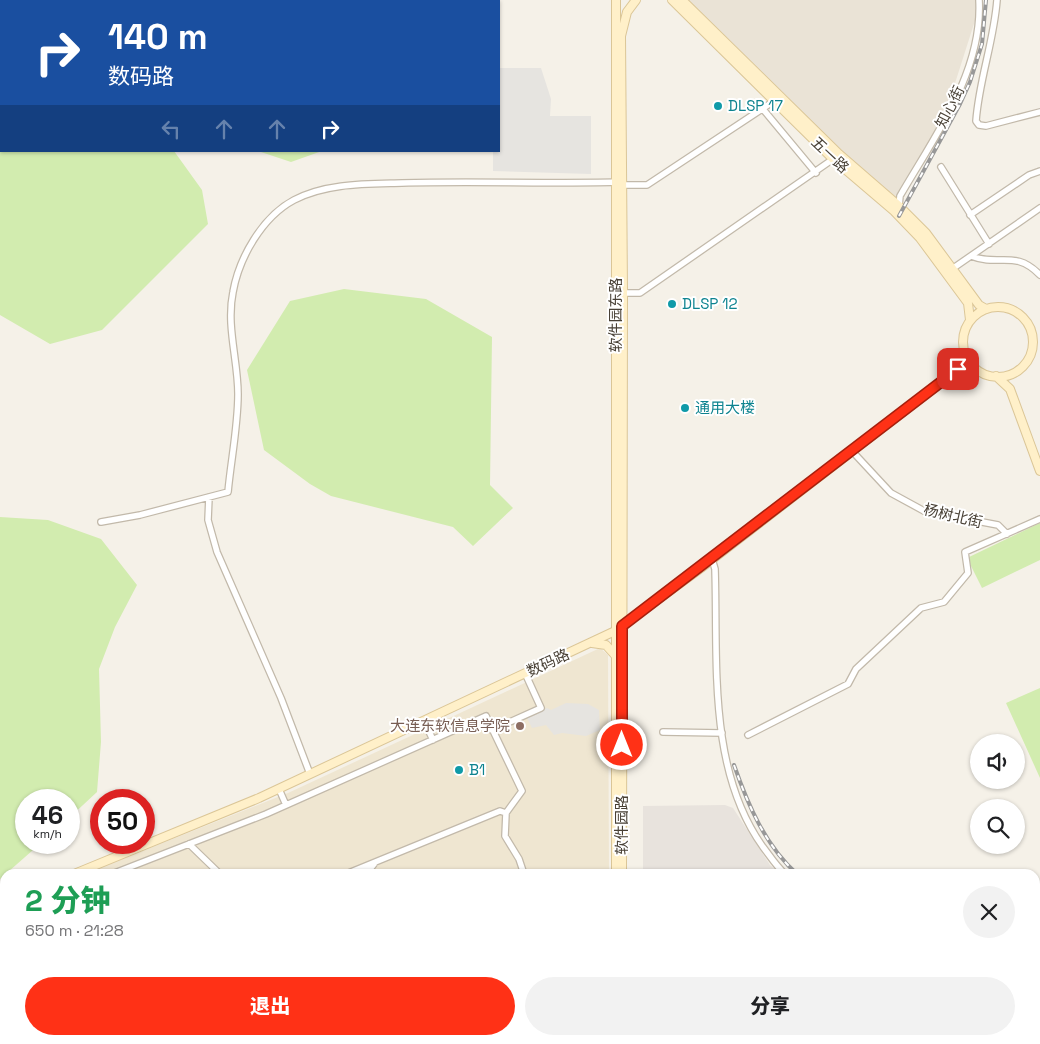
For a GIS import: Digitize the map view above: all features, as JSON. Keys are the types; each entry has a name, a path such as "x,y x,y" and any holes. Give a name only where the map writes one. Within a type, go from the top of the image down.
{"main road":[{"name":"软件园东路","path":"616,0 623,293 622,607 618,629"},
{"name":"软件园东路","path":"618,629 621,36 627,12 636,0"},
{"name":"五一路","path":"672,0 920,238 968,302 970,320"},
{"name":"五一路","path":"682,0 777,99"},
{"name":"五一路","path":"836,157 899,206 926,233 979,305 986,309"},
{"path":"1015,372 996,376 982,373 969,361 963,340 970,320 986,309 998,307 1010,309 1020,315 1034,334"},
{"path":"1040,329 1034,334 1030,356 1011,376 1010,389 1040,471"},
{"name":"数码路","path":"86,869 279,789 618,629 969,361"},
{"path":"996,376 1010,389"},
{"path":"622,607 628,612 640,613"},
{"name":"软件园路","path":"616,869 615,655 618,629"},
{"name":"软件园路","path":"618,629 622,869"},
{"path":"590,642 606,645 615,655"}],"street":[{"name":"知心街","path":"899,206 900,196 953,105 966,74 973,48 979,0"},
{"path":"997,0 989,57 978,100 976,121 979,125 986,126 1040,112"},
{"path":"101,522 140,515 228,492 238,395 231,321 232,294 237,273 249,246 267,222 293,200 332,187 374,183 647,184 777,99"},
{"path":"762,108 816,173"},
{"path":"623,293 640,293 816,173 836,157"},
{"path":"941,167 989,244"},
{"path":"970,215 1029,175 1040,171"},
{"path":"952,269 1040,208"},
{"path":"971,256 983,261 1018,260 1031,265 1040,275"},
{"name":"杨树北街","path":"852,451 891,492 924,511 998,525 1007,534"},
{"path":"209,497 208,520 217,552 281,698 310,774"},
{"path":"748,735 848,684 856,669 922,608 944,602 968,573 964,552 1040,519"},
{"path":"712,558 715,568 722,733 726,764 738,803 755,835 781,869"},
{"path":"492,730 541,708 525,674"},
{"path":"125,869 286,805 486,716 522,791 506,813 505,836 519,859 522,869"},
{"path":"424,721 434,740"},
{"path":"663,732 722,733"},
{"path":"279,789 286,805"},
{"path":"358,869 500,811 506,813"},
{"path":"190,844 215,869"},
{"path":"370,869 375,862"}],"shaded area":[{"path":"683,0 978,0 979,8 942,124 900,196 899,206"},
{"path":"500,68 541,68 551,99 550,116 591,116 591,174 493,171 493,152 500,152"},
{"name":"大连东软信息学院","path":"600,648 608,655 609,869 98,869 135,854 155,854 155,846 288,793"},
{"path":"566,703 588,704 599,710 600,730 586,736 562,733 554,735 546,725 532,728 527,718 547,708 551,710"},
{"path":"725,805 733,808 774,869 643,869 643,806"}],"green space":[{"path":"0,152 175,152 202,190 208,224 102,330 50,344 0,315"},
{"path":"261,152 319,152 291,162"},
{"path":"344,289 426,299 492,337 490,485 513,508 473,546 453,527 331,496 310,484 264,450 247,370 290,301"},
{"path":"0,517 48,520 101,539 137,585 115,627 99,669 101,742 97,789 90,789 90,798 80,808 80,789 15,789 15,854 28,854 11,869 0,869"},
{"path":"1040,523 1040,560 982,588 967,558"},
{"path":"1040,688 1040,778 1025,745 1025,734 1020,734 1006,703"}],"railway":[{"path":"899,216 970,82 982,44 986,0"},
{"path":"734,765 745,795 759,824 776,850 792,869"}],"place":[{"name":"DLSP 17","path":"718,106"},
{"name":"DLSP 12","path":"672,304"},
{"name":"通用大楼","path":"685,408"},
{"name":"大连东软信息学院","path":"520,726"},
{"name":"B1","path":"459,770"}],"route":[{"path":"622,745 622,626 701,568 958,369"}]}
